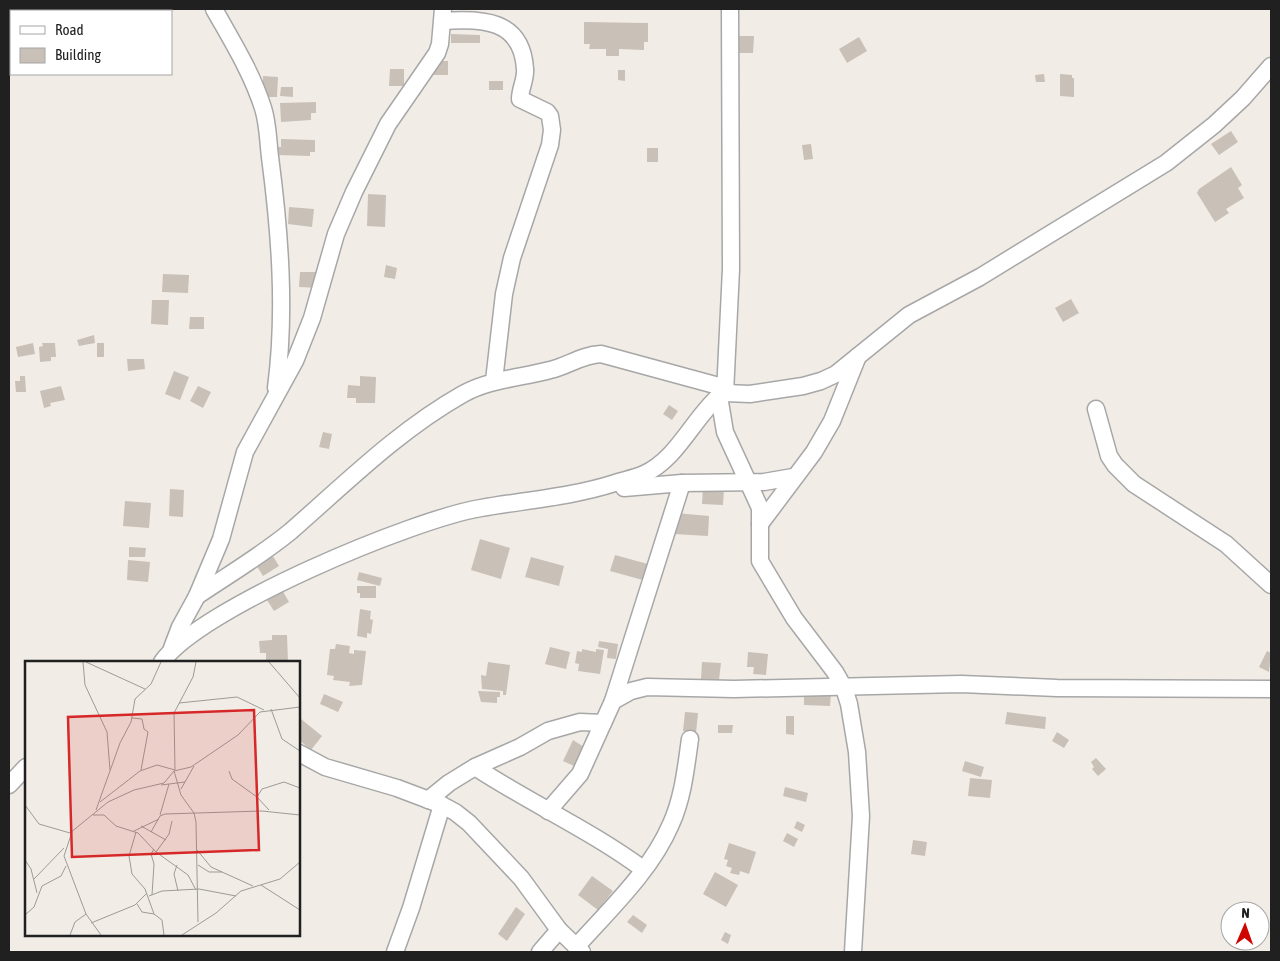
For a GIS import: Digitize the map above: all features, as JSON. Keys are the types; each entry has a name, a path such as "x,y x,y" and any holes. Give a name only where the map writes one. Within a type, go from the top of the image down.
{"street":[{"path":"214,9 251,75 264,110 276,202 283,319 281,355 274,400"},
{"path":"730,9 731,269 723,392 724,432 760,508 759,557 762,565 794,618 844,688 857,752 861,816 857,949"},
{"path":"166,657 180,626 197,596 221,539 246,452 295,361 309,327 336,234 354,192 388,124 437,53 443,15 495,23 511,34 521,48 525,66 520,99 546,112 552,121 550,145 521,226 510,267 504,294 494,381"},
{"path":"197,596 289,532 364,466 423,421 463,394 494,381 553,370 582,356 600,354 723,392 750,394 821,381 836,374 909,315 980,277 1166,162 1214,125 1243,98 1271,66"},
{"path":"760,524 793,477 814,452 832,421 858,355"},
{"path":"592,491 643,475 656,468 723,392"},
{"path":"1096,408 1109,456 1115,465 1134,484 1226,544 1271,585"},
{"path":"166,657 183,640 260,593 442,517 481,508 592,491 682,483 747,482 793,477"},
{"path":"548,811 580,774 613,701 682,483"},
{"path":"613,701 631,691 647,687 844,688 961,684 1058,688 1271,690"},
{"path":"395,952 411,908 435,802 448,783 475,767 520,747 548,731 580,722 603,723"},
{"path":"300,754 325,767 363,777 435,802 469,823 506,862 531,891 559,930 579,950 643,870 671,825 684,777 690,739"},
{"path":"475,767 514,793 614,848 643,870"},
{"path":"9,785 25,768"},
{"path":"540,952 559,930"}],"building":[{"path":"584,22 648,23 648,42 644,42 644,50 619,49 619,56 606,56 606,49 589,49 590,44 584,44"},
{"path":"451,34 480,35 480,43 451,43"},
{"path":"731,36 754,36 753,53 730,53"},
{"path":"859,37 867,51 847,63 839,49"},
{"path":"435,61 448,61 448,75 434,75"},
{"path":"390,69 404,69 404,86 389,86"},
{"path":"618,70 625,70 625,81 618,80"},
{"path":"1044,74 1045,82 1036,82 1035,75"},
{"path":"1060,74 1072,75 1072,78 1074,78 1074,97 1060,96"},
{"path":"263,76 278,77 277,97 267,97 267,91 263,91"},
{"path":"489,81 503,81 503,90 489,90"},
{"path":"281,87 293,87 293,97 280,96"},
{"path":"316,102 316,113 311,113 311,120 281,122 280,103"},
{"path":"1231,131 1238,142 1219,155 1211,144"},
{"path":"281,139 315,140 315,152 310,152 310,156 276,155 276,147 281,147"},
{"path":"811,144 813,159 804,160 802,145"},
{"path":"647,148 658,148 658,162 647,162"},
{"path":"1231,167 1242,185 1238,188 1244,198 1226,209 1229,213 1215,222 1197,193 1199,189"},
{"path":"368,194 386,195 385,227 367,226"},
{"path":"289,207 314,209 312,227 288,224"},
{"path":"386,265 397,268 395,279 384,277"},
{"path":"300,272 320,272 319,288 299,287"},
{"path":"163,274 189,275 188,293 162,292"},
{"path":"1071,299 1079,313 1063,322 1055,308"},
{"path":"152,300 169,300 168,325 151,324"},
{"path":"190,317 204,317 204,329 189,329"},
{"path":"94,335 95,343 79,346 77,340"},
{"path":"33,343 35,354 18,357 16,347"},
{"path":"42,343 55,343 56,357 51,357 51,361 40,362 39,347 43,346"},
{"path":"97,343 104,343 104,357 97,357"},
{"path":"127,359 144,359 145,369 128,371"},
{"path":"174,371 189,377 180,400 165,394"},
{"path":"20,376 25,376 26,392 16,392 15,381 20,381"},
{"path":"360,376 376,377 375,403 356,403 356,398 347,398 348,385 360,386"},
{"path":"61,386 65,400 50,403 51,406 44,408 40,391"},
{"path":"198,386 211,392 203,408 190,401"},
{"path":"669,405 678,411 672,420 663,414"},
{"path":"323,432 332,434 329,449 319,447"},
{"path":"703,487 724,488 723,505 702,504"},
{"path":"170,489 184,490 183,517 169,516"},
{"path":"125,501 151,503 149,528 123,526"},
{"path":"676,513 709,516 708,536 674,534"},
{"path":"480,539 510,548 501,579 471,570"},
{"path":"129,547 146,548 145,557 129,557"},
{"path":"271,553 279,566 263,576 255,563"},
{"path":"615,555 655,566 650,582 610,571"},
{"path":"531,557 564,566 559,586 525,577"},
{"path":"128,560 150,562 148,582 127,580"},
{"path":"359,572 382,578 380,586 357,580"},
{"path":"357,586 376,586 376,598 360,598 360,593 357,593"},
{"path":"281,588 289,602 274,611 265,597"},
{"path":"360,609 371,611 370,619 373,620 371,634 367,633 367,638 357,636"},
{"path":"272,635 287,635 288,661 266,661 266,653 260,653 259,641 272,640"},
{"path":"599,641 618,644 616,659 607,658 608,649 598,647"},
{"path":"336,644 350,646 349,653 354,654 354,650 366,651 362,685 349,686 350,682 333,680 334,676 327,675 330,649 335,649"},
{"path":"550,647 570,652 566,669 545,664"},
{"path":"582,649 596,652 596,649 604,650 600,674 578,671 579,664 575,663 577,651 582,652"},
{"path":"1267,651 1271,653 1269,672 1259,667"},
{"path":"748,652 768,654 766,675 753,674 754,667 747,667"},
{"path":"488,662 510,665 506,695 503,695 503,691 482,689 481,675 486,676"},
{"path":"702,662 721,663 719,680 701,679"},
{"path":"478,691 500,692 500,697 497,697 497,703 481,702"},
{"path":"804,692 831,693 830,706 804,705"},
{"path":"324,694 343,702 338,712 320,704"},
{"path":"685,712 698,713 696,733 683,731"},
{"path":"1007,712 1046,717 1045,729 1005,724"},
{"path":"786,716 794,716 794,735 786,734"},
{"path":"301,719 322,736 311,750 300,741"},
{"path":"718,725 733,725 732,733 718,733"},
{"path":"1057,732 1069,740 1064,748 1052,741"},
{"path":"573,740 584,747 574,766 563,761"},
{"path":"1096,758 1106,769 1098,776 1092,769 1094,767 1091,762"},
{"path":"965,761 984,767 981,777 962,771"},
{"path":"970,778 992,780 990,798 968,796"},
{"path":"785,787 808,793 806,802 783,796"},
{"path":"797,821 805,825 802,832 794,828"},
{"path":"787,833 798,839 794,847 783,841"},
{"path":"913,840 927,842 925,856 911,854"},
{"path":"729,843 756,852 749,874 740,871 739,875 730,873 732,868 726,866 728,860 724,859"},
{"path":"715,872 738,885 726,907 703,894"},
{"path":"592,876 613,891 598,910 578,895"},
{"path":"516,907 525,914 507,941 498,934"},
{"path":"633,915 647,925 642,933 627,922"},
{"path":"725,932 731,935 728,944 721,940"}]}
